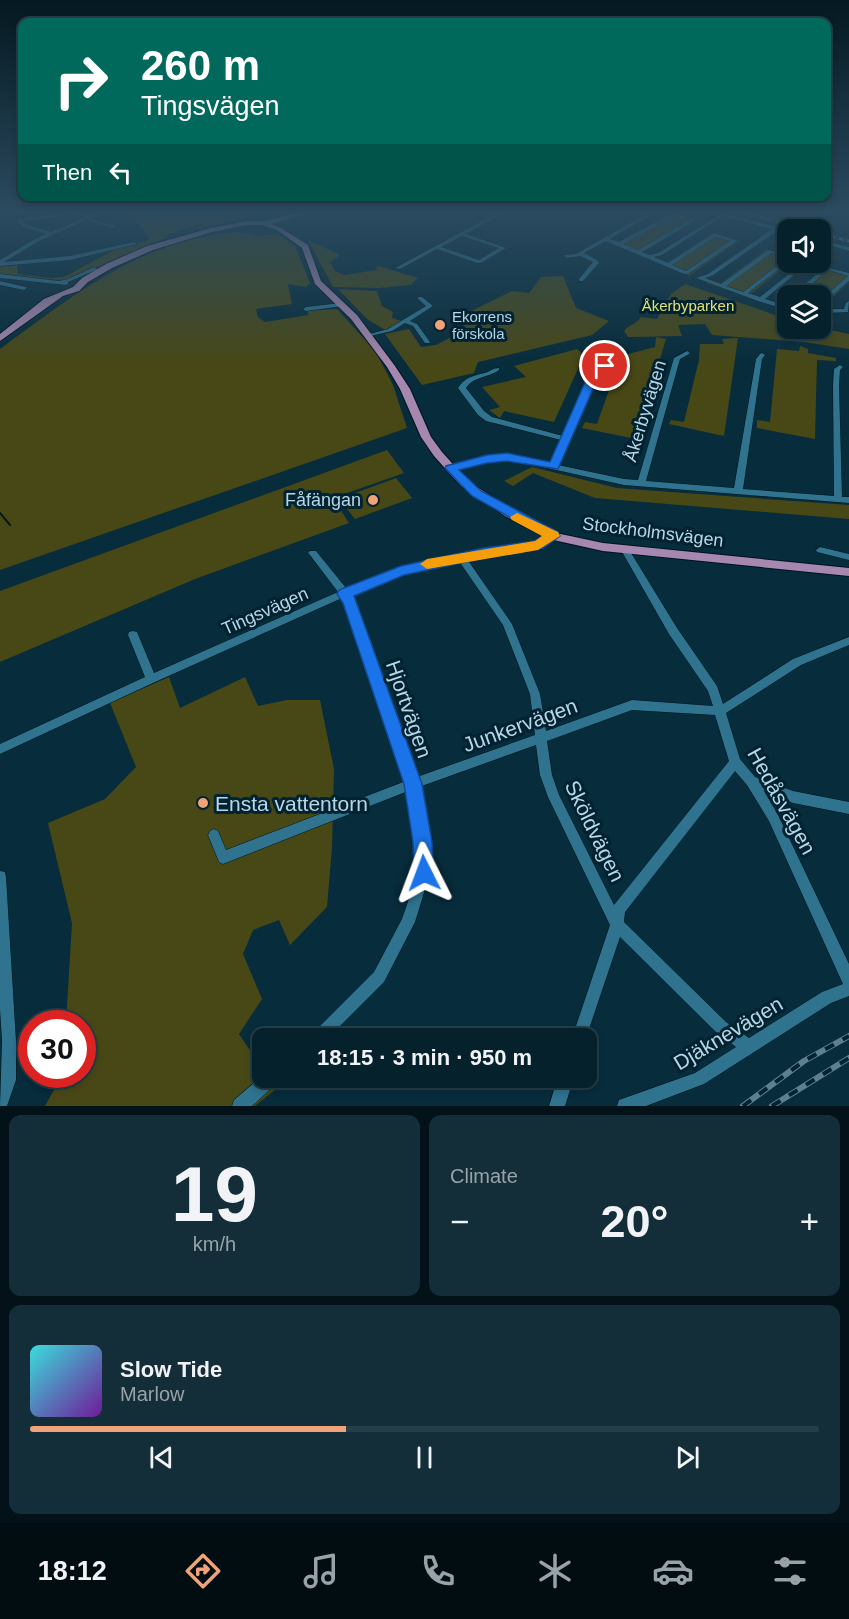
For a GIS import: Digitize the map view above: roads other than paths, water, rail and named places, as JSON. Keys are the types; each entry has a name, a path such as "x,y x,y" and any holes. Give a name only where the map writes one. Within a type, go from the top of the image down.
{"main road":[{"path":"0,338 63,287 112,262"},
{"path":"63,287 75,289 119,262"},
{"name":"Stockholmsvägen","path":"310,262 318,282 354,317 405,389 426,437 451,468 477,494 553,536 625,550 849,572"}],"street":[{"path":"0,263 25,262"},
{"path":"398,268 410,262"},
{"path":"581,280 596,263 594,262"},
{"path":"660,262 699,278 777,305"},
{"path":"668,265 673,262"},
{"path":"686,273 703,262"},
{"path":"699,278 710,275 729,262"},
{"path":"722,286 755,262"},
{"path":"744,294 777,267"},
{"path":"807,285 827,268 849,276 831,295"},
{"path":"31,280 65,281 94,269"},
{"path":"760,300 794,273"},
{"path":"0,276 63,287"},
{"path":"0,283 24,288"},
{"path":"368,336 390,330 430,306 420,298"},
{"path":"306,309 341,305"},
{"path":"831,310 848,306"},
{"path":"405,321 415,325 427,342"},
{"name":"Åkerbyvägen","path":"641,483 677,358 687,352"},
{"path":"738,492 759,359 762,355"},
{"path":"554,466 595,371 605,366"},
{"path":"838,500 836,385 837,369 840,367"},
{"path":"497,369 494,373 471,378 464,382 462,388 480,412 500,423 565,440"},
{"name":"Åkerbyvägen","path":"451,468 487,459 507,457 624,482 849,500"},
{"name":"Tingsvägen","path":"0,749 151,679 401,571 460,557 538,545 553,536"},
{"name":"Hedåsvägen","path":"625,550 673,631 713,688 735,762 751,781 773,817 849,980"},
{"path":"820,550 849,557"},
{"name":"Hjortvägen","path":"313,553 350,601 413,784 422,842 424,873 408,921 379,977 328,1028"},
{"name":"Sköldvägen","path":"460,557 507,624 535,694 546,775 554,797 617,925 720,1027 748,1047"},
{"path":"133,635 151,679"},
{"path":"720,711 797,662 849,640"},
{"name":"Junkervägen","path":"214,835 223,858 413,784 632,705 720,711"},
{"path":"582,1028 617,925 618,910 735,762"},
{"path":"751,781 793,797 849,808"},
{"path":"0,878 9,1041 8,1080 0,1103"},
{"name":"Djäknevägen","path":"625,1106 699,1079 827,997 849,989"},
{"path":"240,1106 260,1088"},
{"path":"557,1106 563,1088"}],"waterway":[{"path":"0,513 10,525"}],"railway":[{"path":"743,1106 804,1061 849,1036"},
{"path":"772,1106 849,1058"}],"place":[{"name":"Ekorrens förskola","path":"440,325"},
{"name":"Fåfängan","path":"373,500"},
{"name":"Ensta vattentorn","path":"203,803"}],"park label":[{"name":"Åkerbyparken","path":"688,305"}]}
